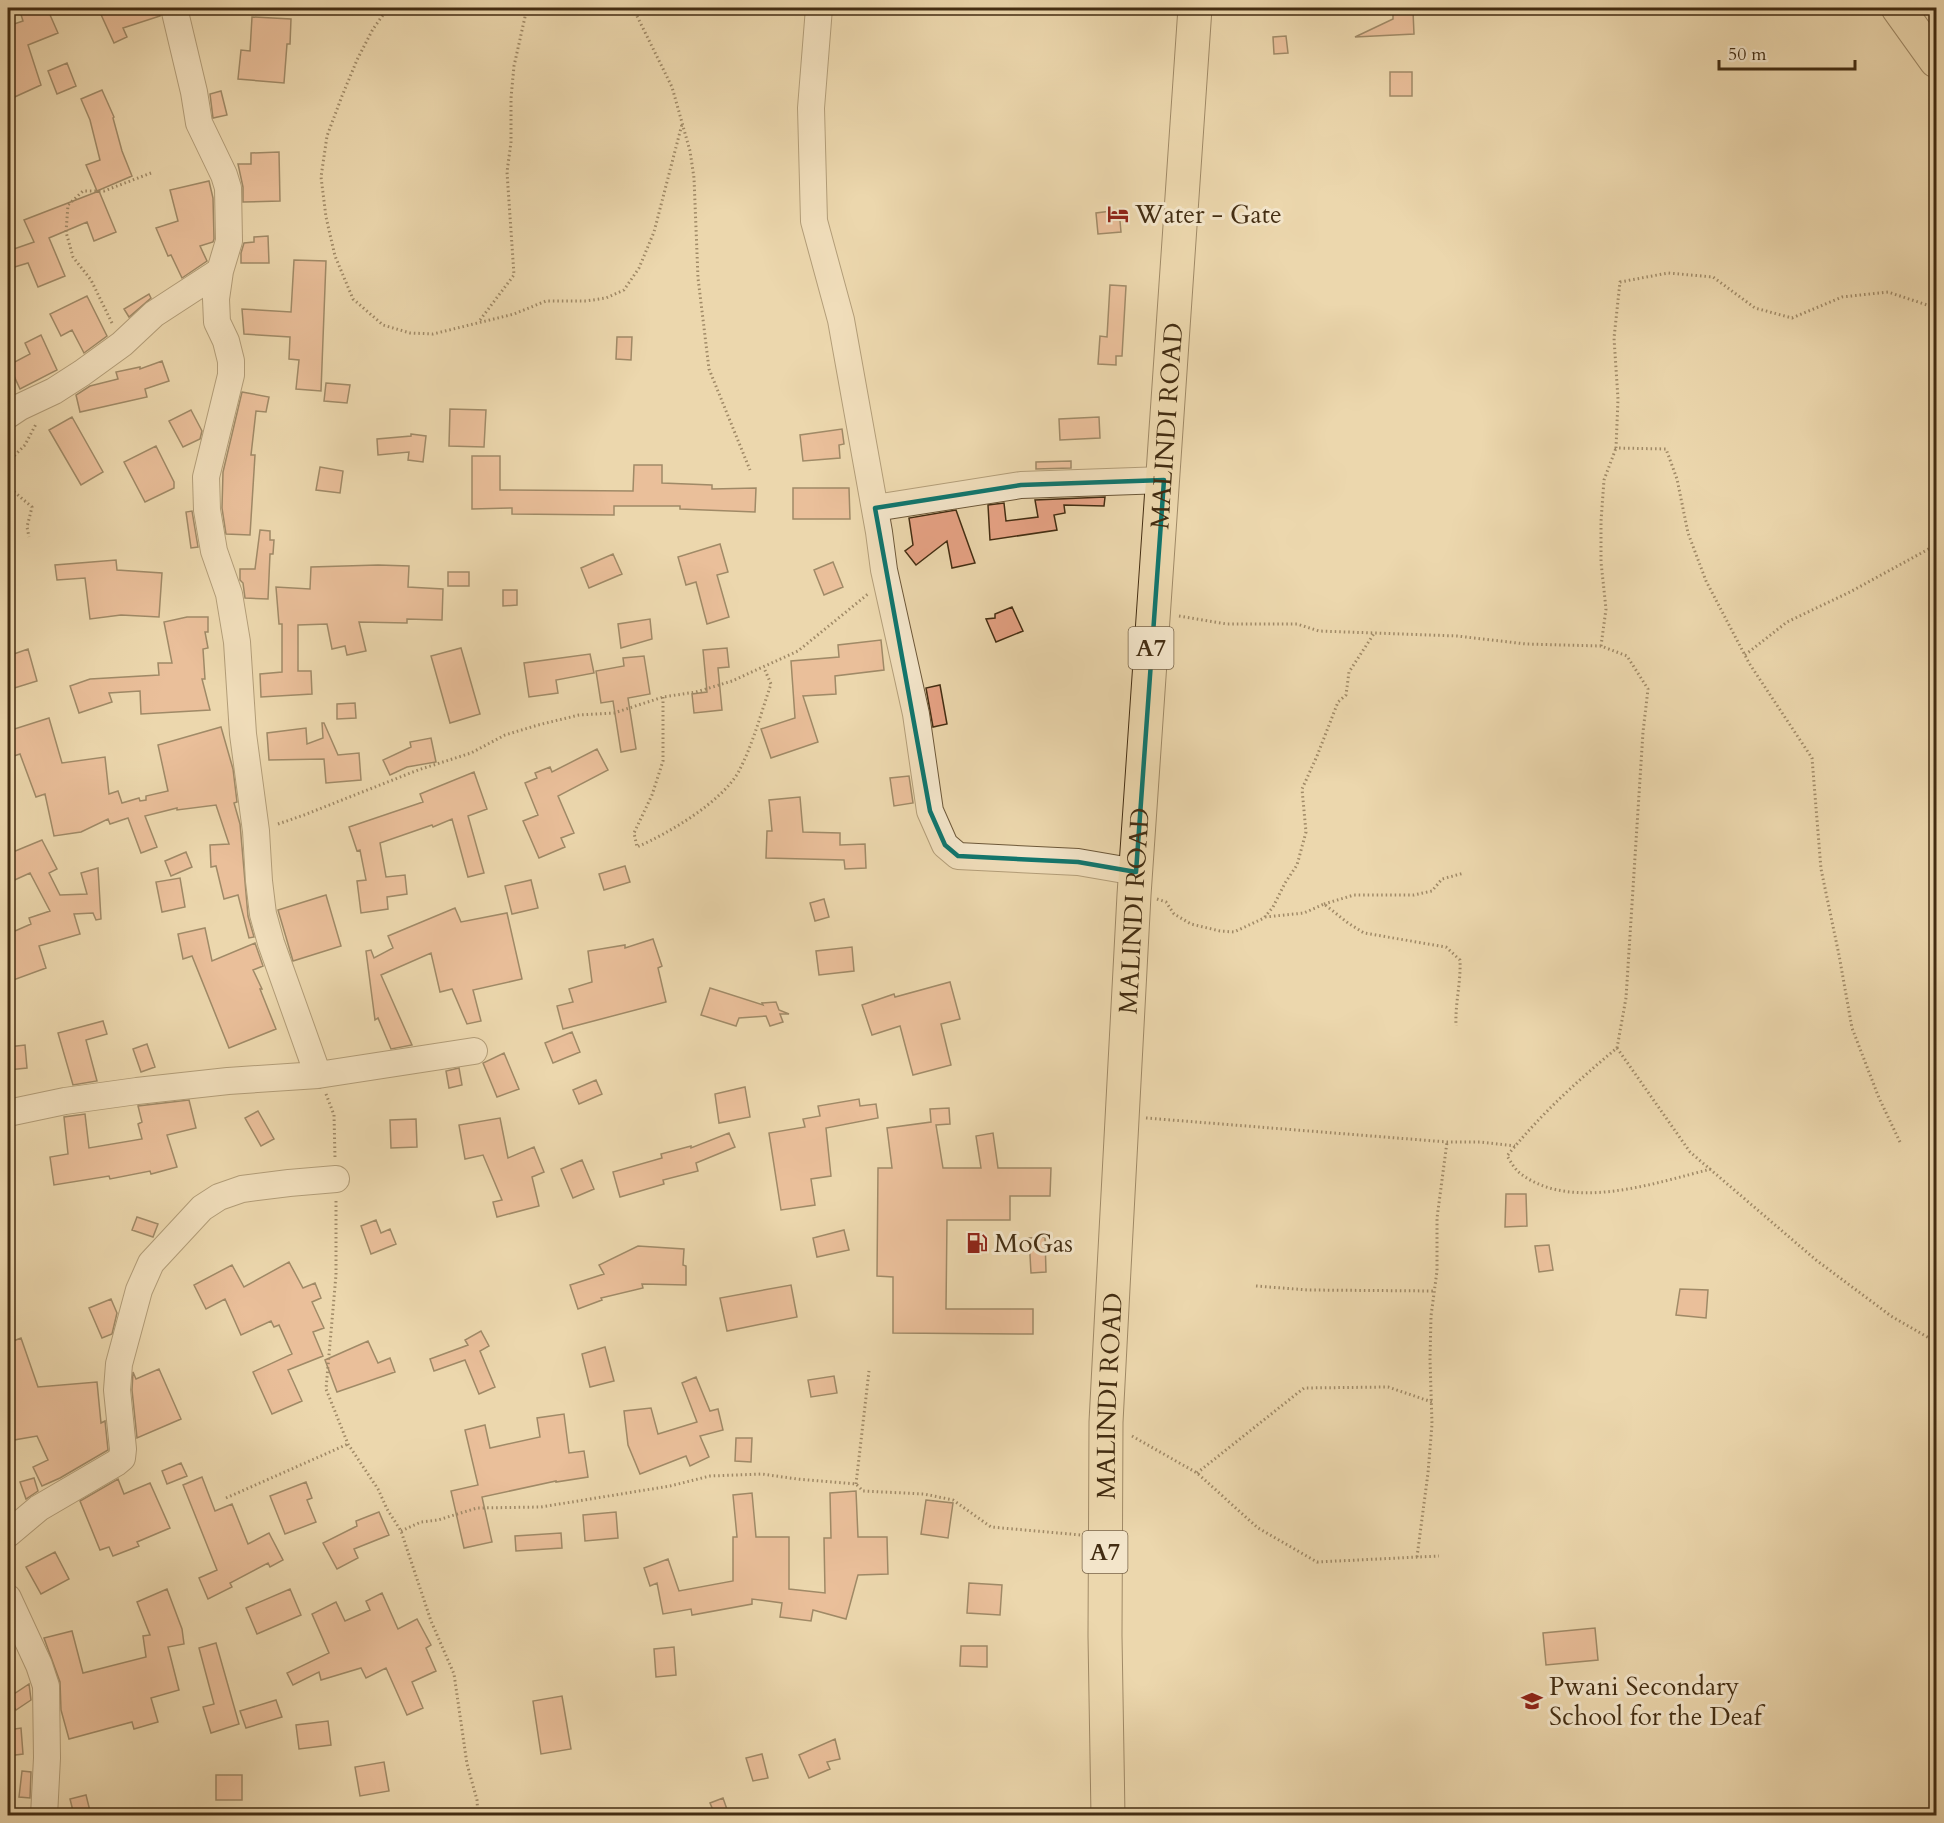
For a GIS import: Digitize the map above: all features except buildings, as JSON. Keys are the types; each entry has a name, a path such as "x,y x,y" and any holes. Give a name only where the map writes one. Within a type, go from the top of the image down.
{"main road":[{"name":"MALINDI ROAD","path":"1108,1815 1105,1636 1107,1422 1135,884 1195,8"},
{"path":"1898,8 1936,61"}],"street":[{"path":"174,8 199,123 228,188 229,241 220,271 216,299 217,322 226,341 231,361 231,375 206,477 207,510 214,551 229,594 237,642 243,734 256,831 263,914 271,943 318,1074"},
{"path":"819,8 811,108 814,221 841,320 884,570 916,714 930,811 945,845 958,856 1078,862 1135,884"},
{"path":"8,415 54,391 122,344 154,314 220,271"},
{"path":"875,508 1021,485 1164,480"},
{"path":"8,1113 65,1101 137,1091 318,1074 474,1051"},
{"path":"8,1534 39,1508 122,1458 117,1390 119,1364 139,1290 151,1263 177,1233 202,1208 219,1197 242,1189 336,1179"},
{"path":"8,1598 39,1665 46,1686 47,1758 44,1815"}],"path":[{"path":"388,8 373,29 357,60 327,136 321,177 326,217 335,256 353,299 383,325 410,333 433,334 514,314 546,301 586,301 606,298 624,290 639,268 654,232 682,124"},
{"path":"479,322 514,275 507,172 511,142 513,66 527,8"},
{"path":"633,8 672,87 690,151 694,178 698,278 709,369 750,470"},
{"path":"122,344 90,280 73,257 66,232 68,205 83,191 104,191 151,173"},
{"path":"1601,646 1606,609 1601,562 1604,480 1617,448 1618,399 1614,339 1620,282 1668,273 1713,277 1755,308 1792,318 1842,297 1888,292 1936,308"},
{"path":"8,462 25,445 54,391"},
{"path":"1617,448 1666,449 1677,479 1688,533 1706,581 1745,655 1812,758 1821,869 1852,1028 1879,1098 1900,1142"},
{"path":"8,480 12,490 32,507 27,527 29,537"},
{"path":"1745,655 1787,622 1850,592 1936,545"},
{"path":"256,831 304,815 418,770 471,753 505,735 538,725 579,716 614,713 663,697 696,692 764,668 798,651 837,620 869,593 884,570"},
{"path":"1154,612 1227,624 1297,624 1319,631 1457,636 1526,644 1601,646 1627,656 1648,689 1643,732 1626,998 1617,1048 1572,1085 1531,1126 1508,1156 1519,1173 1541,1186 1579,1194 1627,1189 1711,1169"},
{"path":"1264,918 1274,907 1285,883 1298,865 1306,832 1302,789 1338,702 1346,695 1349,672 1375,632"},
{"path":"663,697 663,761 652,795 634,833 637,847 660,837 719,797 738,772 771,684 764,668"},
{"path":"1135,884 1166,902 1174,914 1191,924 1234,932 1264,918 1304,913 1354,895 1414,895 1432,891 1442,879 1464,873"},
{"path":"1324,904 1347,923 1364,933 1446,947 1460,960 1461,982 1455,1006 1456,1026"},
{"path":"1617,1048 1690,1152 1816,1260 1891,1316 1936,1342"},
{"path":"318,1074 333,1115 336,1179 336,1275 326,1389 348,1444 378,1489 401,1531 431,1621 454,1674 467,1764 477,1800 478,1815"},
{"path":"1122,1116 1515,1146"},
{"path":"1417,1557 1432,1424 1430,1359 1437,1271 1437,1218 1447,1142"},
{"path":"1256,1287 1308,1290 1435,1291"},
{"path":"856,1484 868,1371"},
{"path":"1197,1473 1304,1388 1388,1387 1432,1402"},
{"path":"1107,1422 1197,1473 1258,1528 1317,1562 1439,1556"},
{"path":"226,1497 348,1444"},
{"path":"401,1531 421,1522 438,1520 477,1508 541,1507 670,1486 710,1476 762,1474 856,1484 863,1491 924,1494 953,1500 991,1527 1106,1538"}],"highlighted area":[{"path":"1164,480 1136,872 1078,862 958,856 945,845 930,811 875,508 1021,485"}],"place":[{"name":"Water - Gate","path":"1118,214"},
{"name":"MoGas","path":"977,1243"},
{"name":"Pwani Secondary School for the Deaf","path":"1532,1701"}]}
